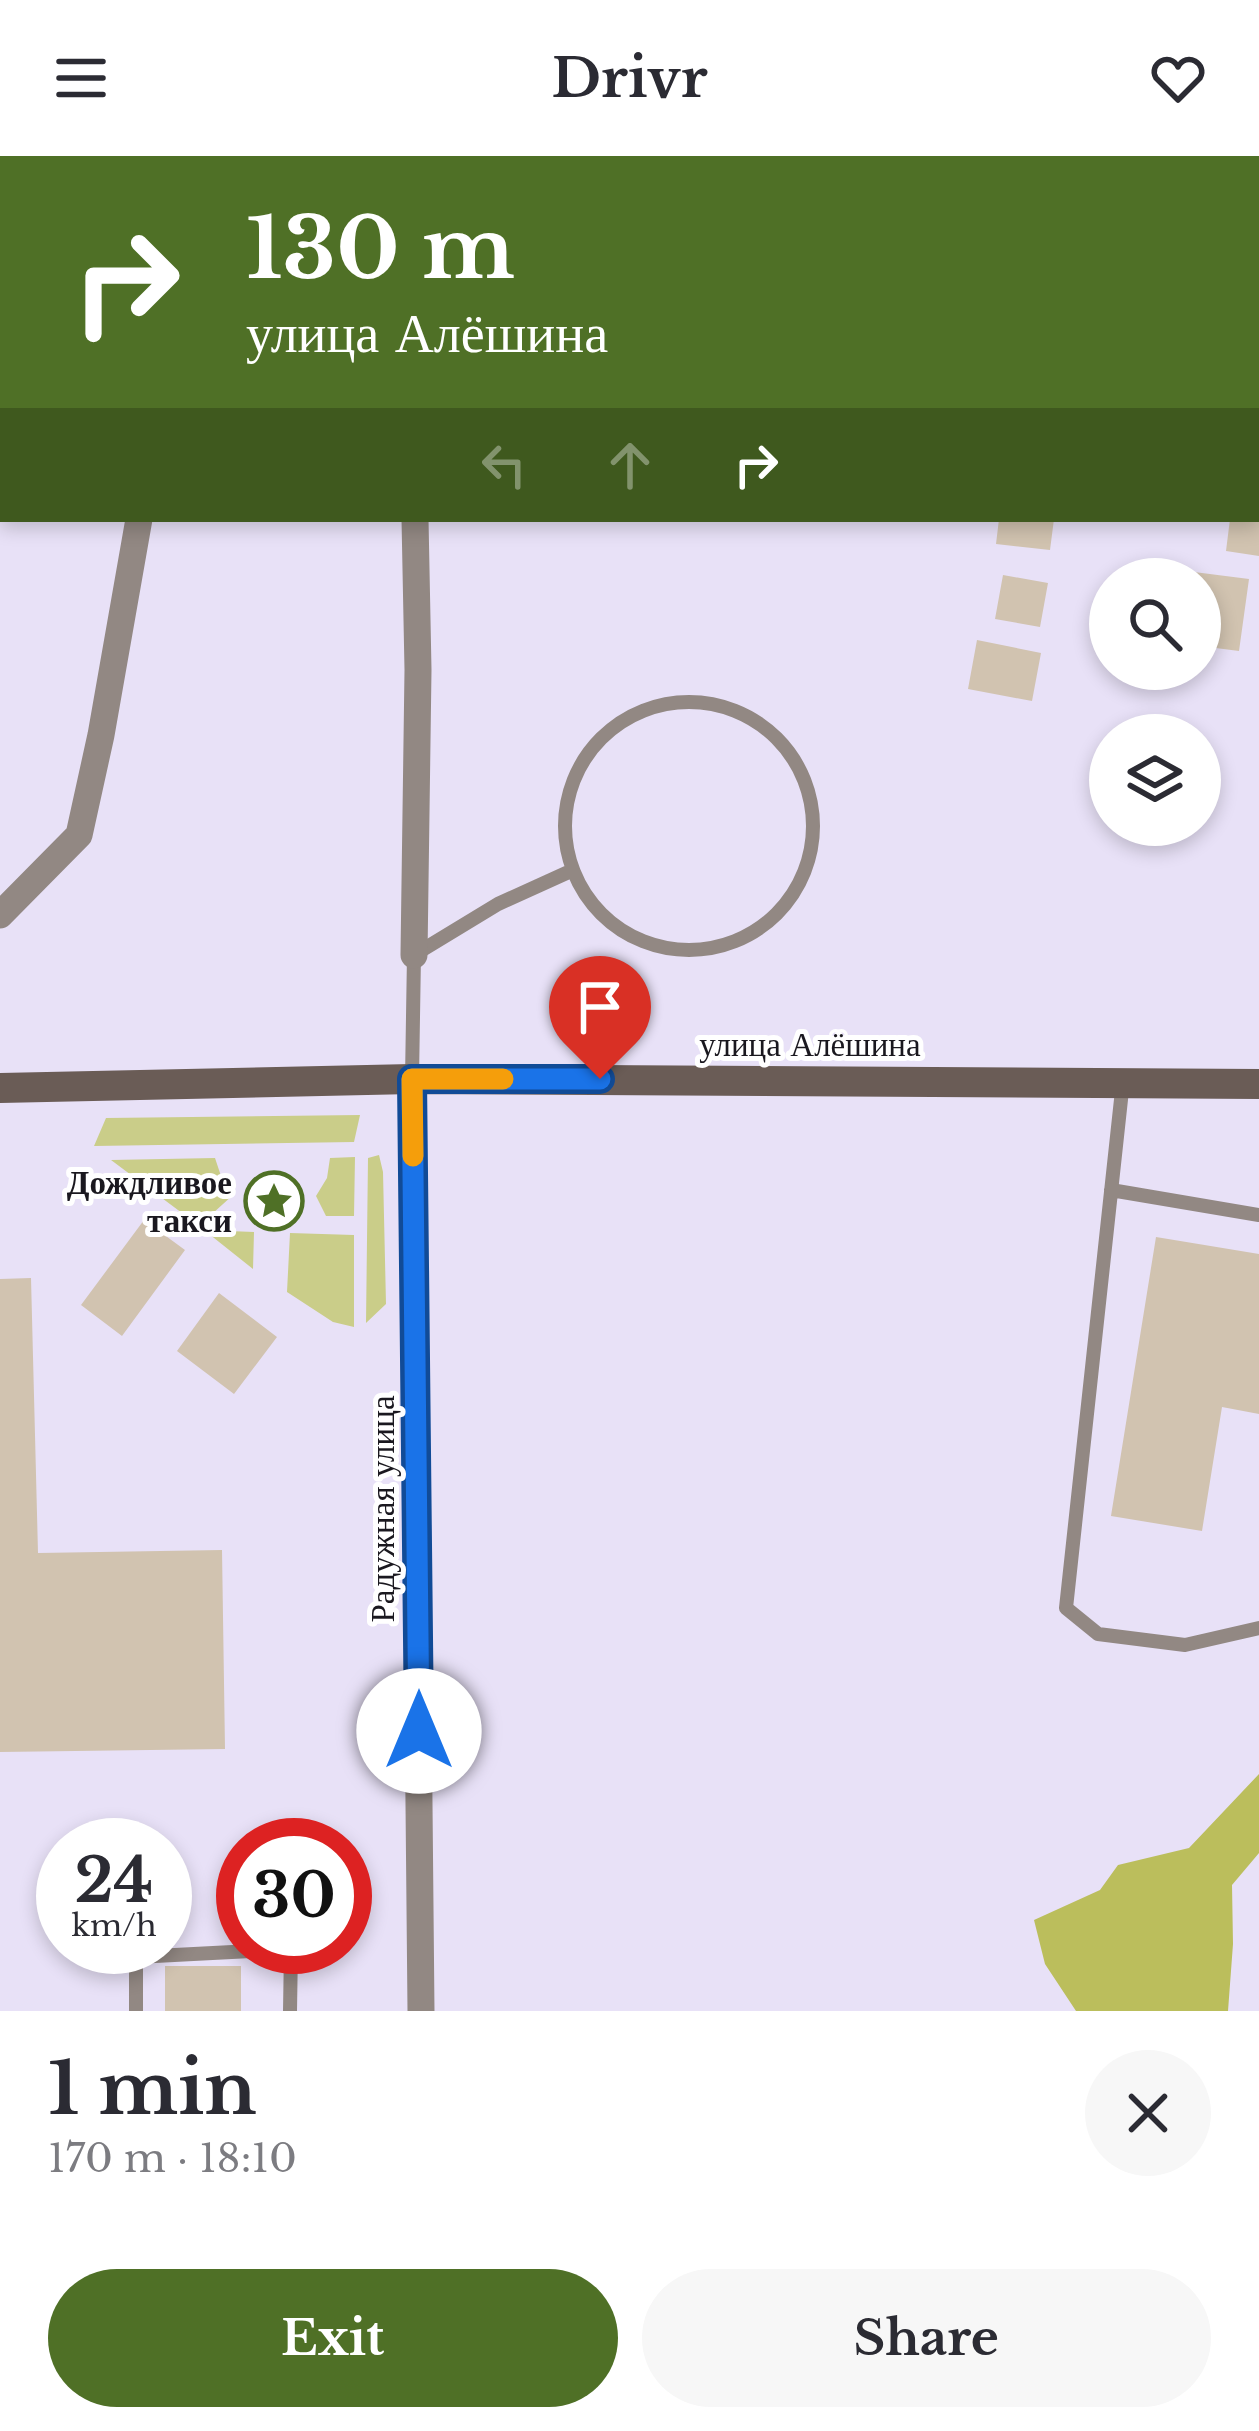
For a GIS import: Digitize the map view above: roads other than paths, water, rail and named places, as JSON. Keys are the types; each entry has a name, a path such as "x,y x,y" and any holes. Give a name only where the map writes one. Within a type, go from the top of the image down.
{"street":[{"path":"0,915 79,835 138,522"},
{"path":"413,955 418,670 415,522"},
{"name":"улица Алёшина","path":"0,1088 412,1079 1259,1084"},
{"name":"Радужная улица","path":"412,1079 422,2011"}],"lane":[{"path":"684,701 722,706 758,722 787,748 806,783 814,825 807,868 785,905 753,934 712,949 669,950 628,935 595,908 573,870 565,832 569,793 585,757 611,728 645,709 684,701"},
{"path":"412,1079 413,955 498,904 573,870"},
{"path":"1123,1081 1066,1608 1098,1634 1185,1645 1259,1628"},
{"path":"1111,1190 1259,1215"},
{"path":"136,2011 136,1957 291,1949 290,2011"}],"place":[{"name":"Дождливое такси","path":"274,1201"}]}
